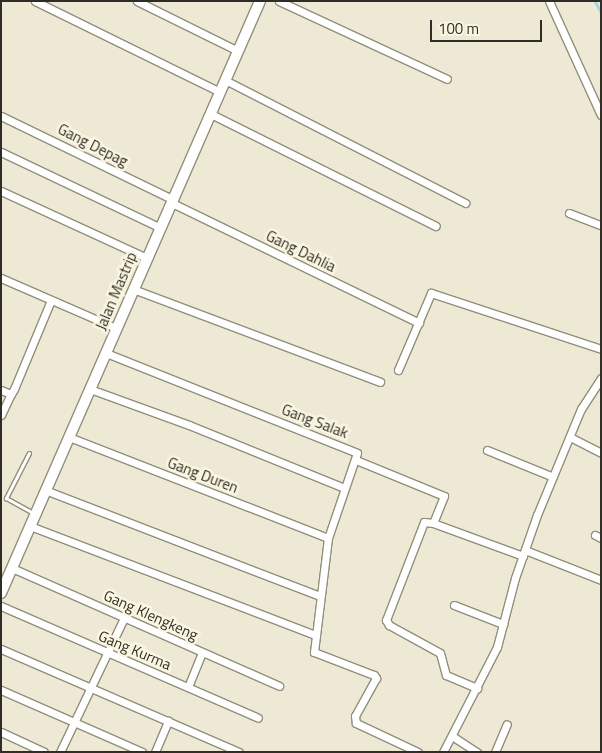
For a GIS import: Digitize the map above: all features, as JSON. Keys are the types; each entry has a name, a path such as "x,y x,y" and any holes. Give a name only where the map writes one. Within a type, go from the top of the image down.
{"main road":[{"name":"Jalan Mastrip","path":"1,593 159,227 260,1"}],"street":[{"path":"35,1 220,92"},
{"path":"137,1 238,50"},
{"path":"279,1 447,79"},
{"path":"549,1 601,115"},
{"path":"225,80 465,203"},
{"path":"211,114 436,226"},
{"name":"Gang Depag","path":"1,116 171,201"},
{"path":"1,152 159,227"},
{"path":"1,191 147,258"},
{"name":"Gang Dahlia","path":"171,201 419,323"},
{"path":"569,213 601,225"},
{"path":"1,278 116,328"},
{"path":"133,289 380,382"},
{"path":"398,370 433,293 601,349"},
{"path":"1,415 51,300"},
{"name":"Gang Salak","path":"106,353 355,451 356,460 443,495 445,498 434,523"},
{"path":"443,752 497,647 524,553 553,477 581,409 601,378"},
{"path":"90,389 190,425 344,488"},
{"path":"1,390 11,394"},
{"name":"Gang Duren","path":"69,437 328,538"},
{"path":"570,437 601,453"},
{"path":"488,450 553,477"},
{"path":"356,460 344,488 328,538 319,596 316,655 376,677 355,716 356,723 418,752"},
{"path":"45,490 319,596"},
{"path":"477,688 446,675 440,653 389,625 386,620 424,522 434,523 601,580"},
{"path":"30,526 316,635"},
{"name":"Gang Klengkeng","path":"12,568 279,686"},
{"path":"454,604 503,624"},
{"name":"Gang Kurma","path":"1,606 106,654 258,718"},
{"path":"60,752 124,618"},
{"path":"1,648 238,752"},
{"path":"188,687 202,652"},
{"path":"1,690 142,752"},
{"path":"154,752 168,721"},
{"path":"495,752 507,724"},
{"path":"1,732 44,752"},
{"path":"452,736 477,752"}],"lane":[{"path":"29,453 6,498 35,514"}],"waterway":[{"path":"595,1 601,12"}]}
